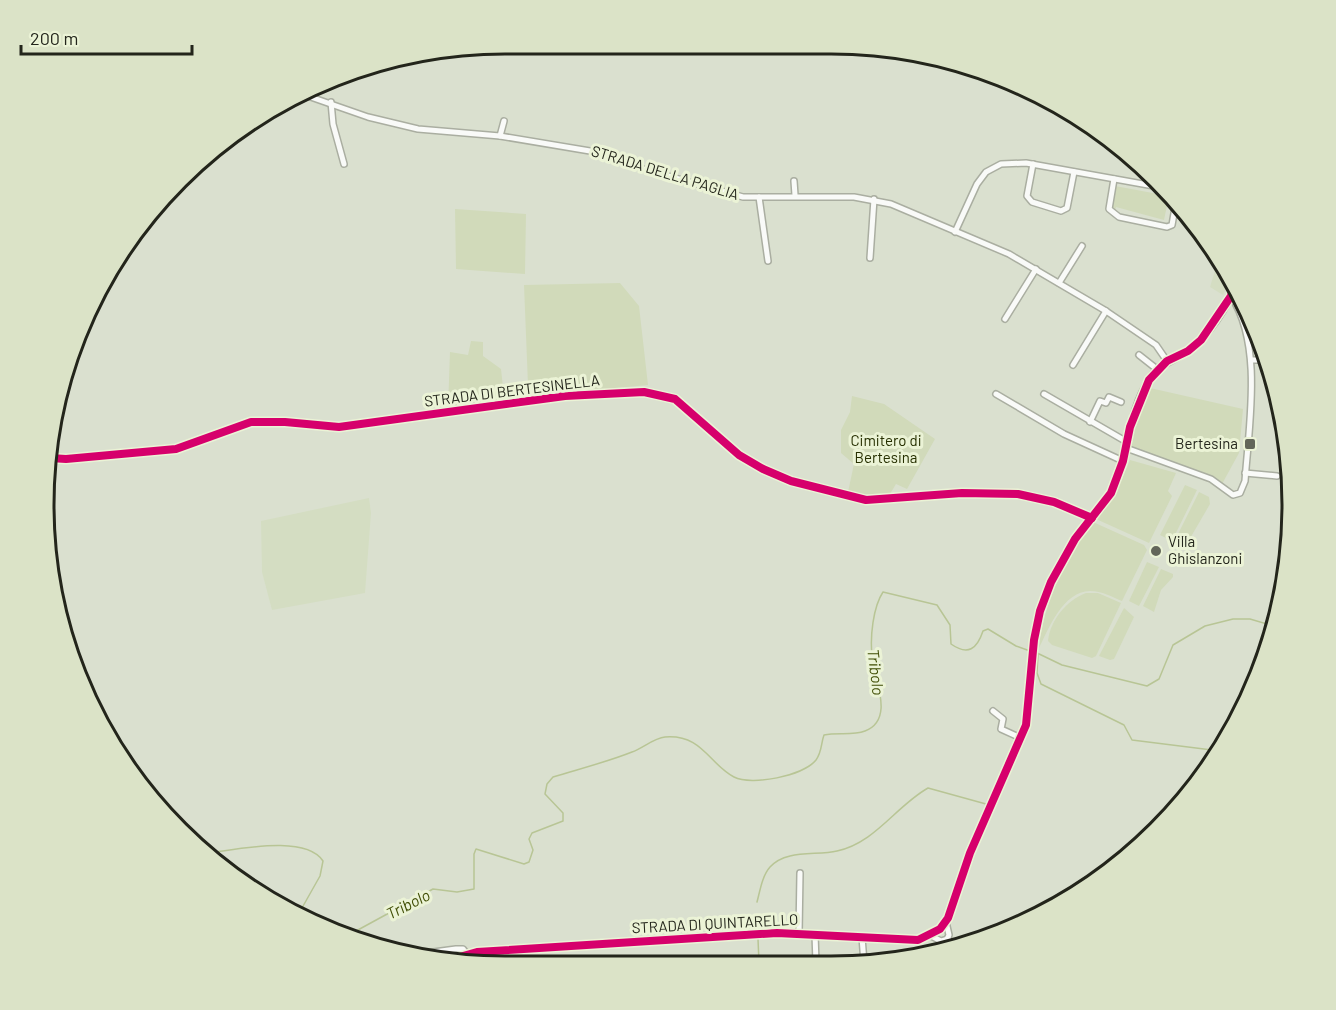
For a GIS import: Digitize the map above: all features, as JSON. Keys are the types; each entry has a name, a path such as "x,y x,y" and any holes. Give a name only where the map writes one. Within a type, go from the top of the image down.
{"street":[{"name":"STRADA DELLA PAGLIA","path":"314,97 369,117 418,129 500,136 602,153 643,169 730,194 759,197 795,195 874,199 891,204 1010,254 1106,311 1156,345 1167,361"},
{"path":"331,102 333,124 344,164"},
{"path":"500,136 504,121"},
{"path":"955,232 977,184 986,172 1013,162 1149,185"},
{"path":"1033,165 1027,196 1032,202 1061,211 1067,208 1074,172"},
{"path":"1114,179 1108,209 1119,217 1167,227 1172,225 1174,213"},
{"path":"794,181 795,195"},
{"name":"STRADA DELLA PAGLIA","path":"759,197 768,261"},
{"path":"870,258 874,199"},
{"path":"1059,283 1082,246"},
{"path":"1005,320 1036,269"},
{"path":"948,938 946,922 974,843 1021,738 1029,712 1033,652 1040,611 1051,582 1070,546 1111,493 1123,461 1138,401 1149,380 1167,361 1188,351 1201,340 1230,297"},
{"path":"1073,365 1106,311"},
{"path":"1044,394 1126,445 1211,479 1233,495 1240,493 1245,473 1251,360 1242,319"},
{"path":"1139,355 1158,369"},
{"path":"1251,360 1258,360"},
{"name":"STRADA DI BERTESINELLA","path":"57,458 176,449 251,422 285,422 339,427 565,396 644,392 675,399 739,455 791,481 866,500 962,494 1018,494 1054,502 1092,518"},
{"path":"996,394 1064,434 1123,461"},
{"path":"1090,422 1100,401 1106,403 1109,397 1121,402"},
{"path":"1245,473 1277,476"},
{"path":"993,711 1003,719 1001,729 1021,738"},
{"name":"STRADA DI QUINTARELLO","path":"799,933 800,873"},
{"path":"931,936 946,922"},
{"name":"STRADA DI QUINTARELLO","path":"466,953 799,933 918,940 931,936 941,940 948,938"},
{"name":"STRADA DI QUINTARELLO","path":"815,934 816,956"},
{"path":"862,937 863,955"},
{"path":"441,951 463,949 466,953"}],"shaded area":[{"path":"1215,269 1226,288 1223,295 1210,287"},
{"path":"369,498 371,513 365,593 272,610 262,572 261,521"}],"green space":[{"path":"1115,186 1157,194 1167,205 1164,220 1116,207 1115,212 1111,209"},
{"path":"455,209 526,214 525,274 456,269"},
{"path":"620,283 639,306 648,385 528,396 516,403 448,409 450,352 468,355 471,341 483,342 483,356 501,369 503,387 528,385 524,285"},
{"path":"1150,388 1243,409 1239,453 1222,484 1131,450 1132,427"},
{"name":"Cimitero di Bertesina","path":"852,396 884,404 935,439 907,489 896,484 890,494 874,494 873,497 848,492 854,464 841,453 841,430 850,412"},
{"path":"1130,460 1176,473 1168,491 1172,496 1149,543 1096,519 1117,491"},
{"path":"1185,485 1197,490 1172,541 1160,535"},
{"path":"1199,492 1209,497 1210,504 1185,547 1174,542"},
{"path":"1093,522 1144,545 1147,550 1122,601 1094,591 1072,597 1064,604 1052,622 1039,648 1046,614 1057,581 1073,550"},
{"path":"1147,562 1159,567 1139,606 1129,601"},
{"path":"1161,569 1173,574 1173,577 1161,590 1154,612 1143,606"},
{"path":"1086,593 1098,593 1121,603 1096,656 1092,658 1052,645 1048,641 1056,618 1072,600"},
{"path":"1124,608 1134,617 1114,659 1099,656"}],"waterway":[{"name":"Tribolo","path":"356,931 433,889 457,892 474,889 476,849 524,864 529,862 533,850 529,839 532,833 563,821 563,813 545,794 547,784 553,777 622,756 657,739 678,737 696,745 734,777 742,780 764,780 789,775 809,766 818,757 824,735 865,731 874,725 881,707 871,640 875,614 883,592 937,605 950,625 951,644 957,648 971,649 978,642 983,631 988,629 1016,646 1030,651"},
{"name":"Tribolo","path":"1035,652 1062,665 1147,686 1159,679 1173,645 1205,626 1233,619 1250,619 1266,624"},
{"path":"1038,654 1037,673 1041,684 1124,725 1132,740 1210,750"},
{"path":"757,902 765,875 777,861 793,855 837,851 851,847 874,832 928,788 986,804"},
{"name":"Tribolo","path":"217,852 286,846 314,853 323,861 320,876 302,907"},
{"path":"758,939 759,956"}],"cycle path":[{"path":"469,954 777,933 918,940 940,929 948,918 970,853 1026,725 1034,640 1040,611 1051,582 1075,539 1111,493 1123,461 1130,427 1149,380 1167,361 1188,351 1201,340 1230,297"},
{"path":"57,458 176,449 251,422 285,422 339,427 565,396 644,392 675,399 739,455 791,481 866,500 962,493 1018,494 1054,502 1092,518"}],"place":[{"name":"Bertesina","path":"1250,444"},
{"name":"Villa Ghislanzoni","path":"1156,551"}]}
